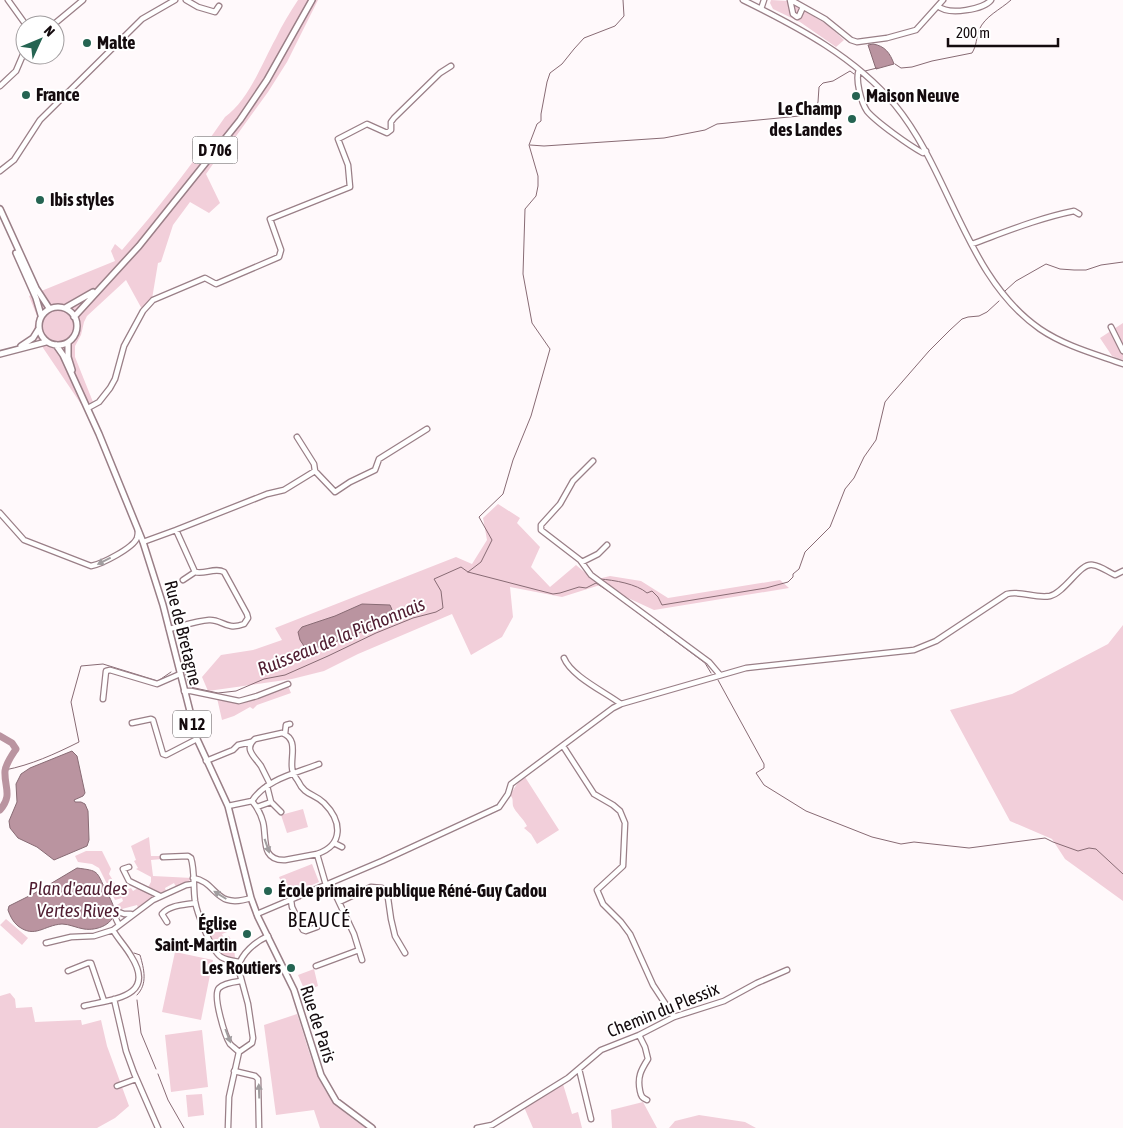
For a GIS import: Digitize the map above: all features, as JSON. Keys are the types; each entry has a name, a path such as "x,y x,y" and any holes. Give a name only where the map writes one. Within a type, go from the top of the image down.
{"main road":[{"name":"D 706","path":"74,317 139,246 240,120 268,80 312,0"},
{"path":"0,209 36,288 49,308"},
{"path":"0,216 36,298 41,315"},
{"name":"D 706","path":"66,308 100,287"},
{"path":"0,354 16,350 46,342 56,345 68,343 77,329 74,317 66,308 49,308 41,315 38,322 38,330 33,338 16,350"},
{"path":"38,330 46,342"},
{"name":"Rue de Bretagne","path":"68,343 68,357 80,392"},
{"name":"Rue de Bretagne","path":"56,345 63,355 88,408 152,567 197,739 228,806 251,898 257,914"},
{"name":"Rue de Paris","path":"257,914 294,990 326,1086 336,1101 372,1128"}],"street":[{"path":"8,0 19,15"},
{"path":"65,15 83,0"},
{"path":"0,171 14,160 40,120 142,19 175,0"},
{"path":"186,0 198,7 215,12 219,6"},
{"path":"743,0 790,22 811,36 858,70 894,103 926,151 991,279 1020,313 1039,328 1067,344 1123,364"},
{"path":"761,9 764,0"},
{"path":"790,0 835,26 851,40 857,42 887,38 916,30 943,0"},
{"path":"790,0 793,14 796,17 802,12 803,7"},
{"path":"938,6 942,10 965,11 992,0"},
{"path":"0,86 16,71 19,65"},
{"path":"88,408 99,402 110,388 115,379 124,346 143,311 153,300 205,278 216,284 279,257 281,250 270,219 350,187 348,165 338,139 367,124 387,133 391,130 391,122 394,118 440,74 451,66"},
{"path":"858,70 859,84 866,110 909,144 923,153 926,151"},
{"path":"972,244 1053,216 1074,211 1079,214"},
{"path":"1111,327 1123,351"},
{"path":"297,437 314,464 315,471 336,492 350,482 375,470 379,459 427,429"},
{"path":"593,461 574,480 560,504 540,526 546,534 582,562 591,575 709,662 720,675"},
{"path":"143,542 267,494 284,490 315,471"},
{"path":"0,513 24,540 92,566 108,560 128,548 137,538 138,530"},
{"path":"176,530 195,572"},
{"path":"582,562 595,556 608,545"},
{"path":"257,914 382,861 499,807 508,794 511,784 620,704 754,667 914,650 936,641 1007,594 1016,592 1043,596 1054,594 1069,583 1087,565 1097,566 1115,575 1123,570"},
{"path":"169,629 211,620 229,627 236,627 246,623 247,614 224,572 217,570 201,573 195,572 183,580"},
{"path":"564,658 566,664 574,672 620,704"},
{"path":"103,700 106,671 110,670 157,684 180,674"},
{"path":"184,691 239,700 258,696 288,684"},
{"path":"132,722 153,720 163,754 166,756 197,739"},
{"path":"285,734 286,725 290,724"},
{"path":"206,761 254,739 279,732 285,734 293,746 292,766 294,774 303,790 322,801 330,809 335,819 338,830 334,843 327,850 317,854 285,860 272,856 264,844 264,830 257,807 252,800"},
{"path":"251,742 250,752 263,769 271,802 281,812"},
{"path":"563,746 594,794 613,805 620,812 625,823 623,866 597,890 603,904 630,934 653,985 674,1017"},
{"path":"228,806 252,800 268,785 319,764"},
{"path":"257,807 271,802"},
{"path":"334,843 342,847"},
{"path":"317,854 328,884 339,902 362,960"},
{"path":"163,857 188,856 192,863 195,903 209,939 221,957 239,962"},
{"path":"130,867 124,869 129,882 160,896"},
{"path":"193,878 204,881 222,898 242,901 251,898"},
{"path":"46,943 71,937 94,936 113,930 160,896 193,884"},
{"path":"339,902 372,886 386,891 390,919 395,936 406,954"},
{"path":"291,900 292,907 303,930 306,931 317,926"},
{"path":"167,922 162,914 164,911 195,903"},
{"path":"119,925 116,919 116,911 124,914 133,914"},
{"path":"84,1006 128,995 138,984 138,969 131,955 121,944 113,930"},
{"path":"228,1128 229,1097 239,1052 252,1043 253,1038 248,1004 238,972 239,962 253,946 268,936"},
{"path":"316,966 359,950"},
{"path":"68,971 88,962 91,964 104,1001"},
{"name":"Chemin du Plessix","path":"477,1128 492,1125 568,1078 601,1050 639,1035 674,1017 724,1001 757,983 787,970"},
{"path":"239,1052 228,1039 216,1002 217,991 225,984 241,981"},
{"path":"114,999 126,1051 158,1128"},
{"path":"639,1035 648,1059 638,1077 638,1082 641,1095 643,1099 647,1100"},
{"path":"579,1069 591,1120"},
{"path":"234,1071 255,1076 258,1079 259,1128"},
{"path":"117,1086 136,1078"}],"shaded area":[{"path":"298,0 318,0 287,62 234,139 236,147 231,151 225,147 206,174 220,203 209,213 190,202 173,225 161,262 158,263 152,299 143,311 126,280 87,316 75,346 75,357 95,407 81,404 33,333 37,316 29,296 115,261 111,251 115,244 122,250 175,185 225,117 241,101"},
{"path":"771,0 788,1 828,25 844,40 836,47 800,22 773,9 770,3"},
{"path":"1123,323 1123,360 1112,356 1100,338"},
{"path":"498,504 520,518 517,523 540,547 531,567 550,587 576,565 594,580 610,576 641,581 668,598 780,580 789,588 654,610 600,585 562,597 510,587 513,617 502,637 471,655 452,614 358,654 324,671 292,679 208,691 202,677 221,655 253,650 282,640 275,628 456,557 472,564 487,540 483,518"},
{"path":"1123,625 1123,901 1065,859 1052,839 1010,821 950,710 1012,694 1108,644"},
{"path":"288,686 291,693 257,705 253,709 250,707 222,720 217,698 245,701"},
{"path":"525,777 559,830 537,844 531,834 524,828 527,826 514,808 510,795 517,784"},
{"path":"303,809 308,827 287,833 281,815"},
{"path":"149,837 151,856 162,856 162,859 151,860 153,876 192,878 188,882 176,887 174,883 165,888 166,891 162,893 147,889 151,882 151,877 136,869 138,868 134,861 136,860 131,846"},
{"path":"86,851 102,851 111,869 109,874 120,892 131,888 133,891 138,888 152,895 152,898 138,908 137,905 122,909 122,911 117,905 123,901 122,898 115,900 99,868 92,864 78,862 75,856"},
{"path":"312,864 319,882 287,896 279,877"},
{"path":"6,919 28,938 22,945 0,925"},
{"path":"225,929 227,932 222,934 224,938 229,936 234,946 235,958 225,957 217,950 208,931"},
{"path":"175,952 213,960 201,1020 162,1012"},
{"path":"314,969 318,986 305,991 298,975"},
{"path":"10,993 15,999 16,1008 32,1007 35,1022 81,1020 82,1025 101,1020 107,1046 129,1106 115,1118 97,1128 0,1128 0,996"},
{"path":"297,1014 319,1079 324,1088 338,1106 366,1128 320,1128 314,1110 276,1115 264,1025"},
{"path":"202,1030 208,1087 171,1092 165,1035"},
{"path":"563,1084 572,1114 578,1112 582,1128 533,1128 524,1107"},
{"path":"202,1094 204,1115 188,1117 186,1095"},
{"path":"643,1102 657,1128 612,1128 611,1110"},
{"path":"699,1115 745,1122 756,1128 669,1128 675,1121"}],"water":[{"path":"868,45 881,46 891,57 894,64 876,69"},
{"path":"362,604 390,605 393,616 351,636 323,646 306,649 300,640 298,632 302,627 335,616"},
{"path":"72,751 77,756 85,793 74,800 75,802 85,804 88,811 89,840 87,846 54,860 37,847 18,838 10,828 9,821 17,802 16,784 21,774 30,768"},
{"name":"Plan d'eau des Vertes Rives","path":"77,868 93,871 98,875 114,909 114,914 109,922 100,928 94,929 84,929 62,924 35,931 24,930 15,923 8,910 9,906"}],"waterway":[{"path":"468,572 481,562 492,540 479,517 503,494 513,460 531,416 550,349 532,323 523,274 525,209 536,196 538,186 538,176 529,145 537,124 541,121 550,73 562,64 584,38 615,26 624,16 623,0"},
{"path":"895,64 901,68 912,67 972,53 982,25 1011,0"},
{"path":"865,71 877,68"},
{"path":"530,145 544,146 664,138 705,130 717,124 810,115 814,113 818,102 819,87 823,83 833,81 850,71 854,74"},
{"name":"Ruisseau de la Pichonnais","path":"1005,291 1016,281 1046,264 1060,269 1086,270 1101,265 1123,262"},
{"name":"Ruisseau de la Pichonnais","path":"600,579 618,581 647,593 652,591 662,605 766,588 788,582 799,569 805,552 830,527 845,489 854,478 864,457 876,440 885,402 929,351 962,319 979,316 987,312 999,301"},
{"name":"Ruisseau de la Pichonnais","path":"182,669 184,669 190,687 218,693 236,691 264,679 285,675 376,633 443,608 441,591 434,579 461,567 468,572 553,594 579,587 586,588 596,583 617,597"},
{"path":"622,601 705,663 711,673"},
{"name":"Ruisseau de la Pichonnais","path":"5,770 43,759 79,742 71,702 81,666 103,664 158,681 171,672"},
{"path":"718,680 764,764 764,768 756,773 764,785 806,811 872,837 901,844 914,842 969,848 1045,838 1078,851 1089,848 1096,849 1123,874"},
{"name":"Ruisseau de la Pichonnais","path":"0,736 12,743 16,749 9,759 5,771 7,795 4,805 0,810"},
{"path":"134,953 140,955 144,976 143,986 137,995"},
{"path":"137,1000 141,1033 156,1069"},
{"path":"158,1074 168,1100 184,1128"}],"place":[{"name":"Malte","path":"87,43"},
{"name":"France","path":"26,95"},
{"name":"Maison Neuve","path":"856,96"},
{"name":"Le Champ des Landes","path":"852,119"},
{"name":"Ibis styles","path":"40,200"},
{"name":"École primaire publique Réné-Guy Cadou","path":"268,891"},
{"name":"Église Saint-Martin","path":"247,934"},
{"name":"Les Routiers","path":"291,968"}],"district":[{"name":"BEAUCÉ","path":"319,920"}]}
